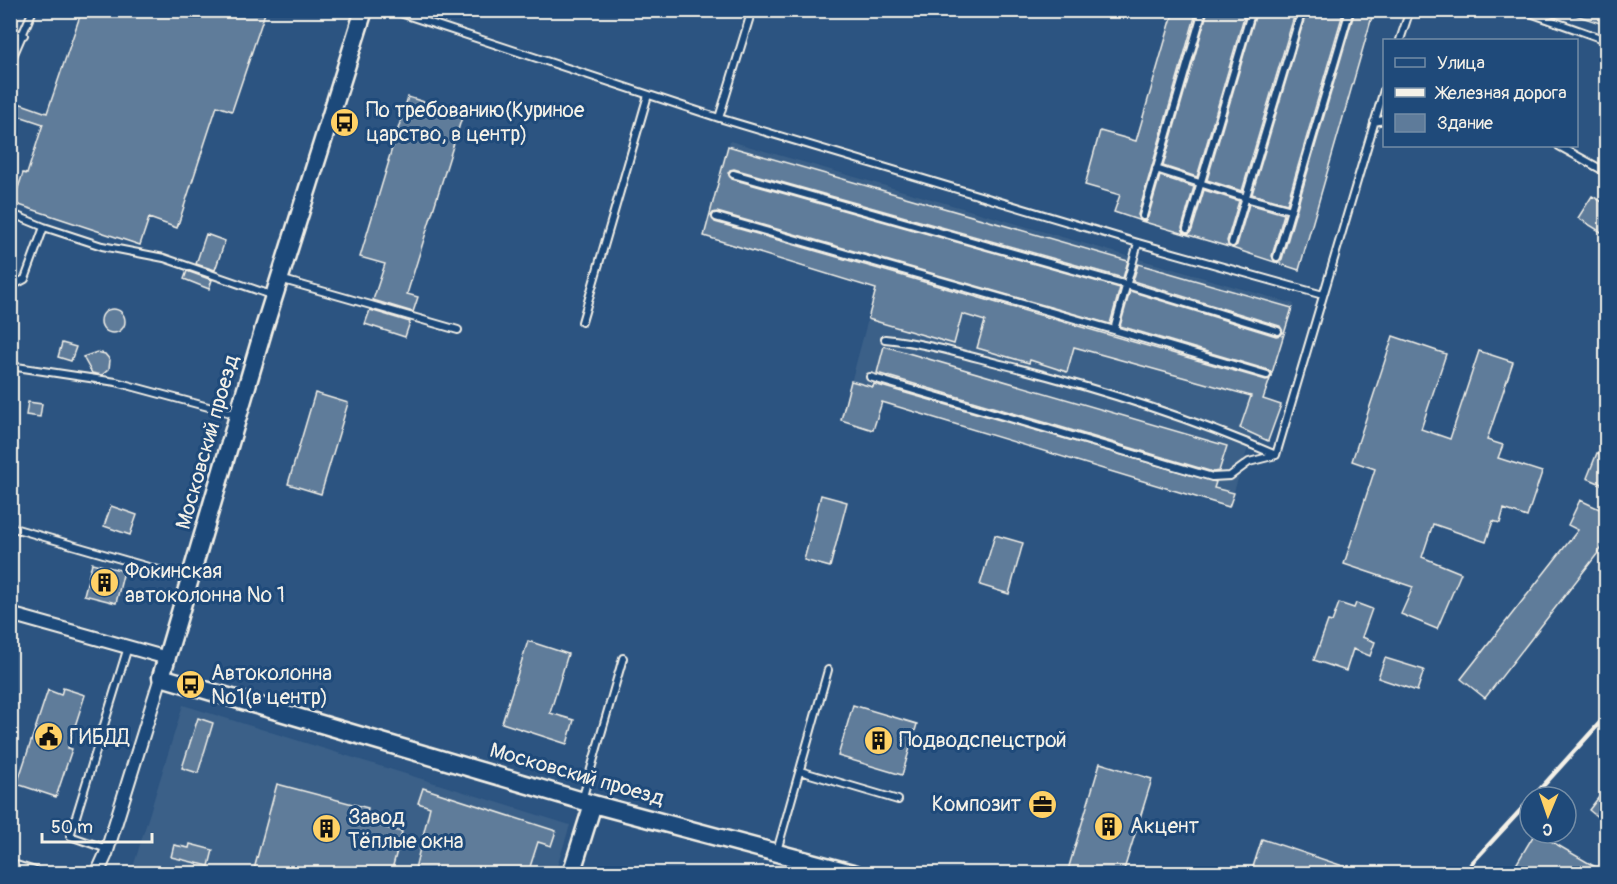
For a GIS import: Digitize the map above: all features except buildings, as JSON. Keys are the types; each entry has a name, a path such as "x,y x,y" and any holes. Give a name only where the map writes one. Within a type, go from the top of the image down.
{"street":[{"name":"Московский проезд","path":"364,10 274,296 160,677 588,802 856,873"},
{"path":"10,614 167,658"},
{"path":"98,873 160,677"},
{"path":"571,873 588,802"}],"lane":[{"path":"10,63 33,10"},
{"path":"391,10 719,118 1137,243 1323,295"},
{"path":"719,118 752,10"},
{"path":"1143,216 1203,10"},
{"path":"1187,229 1252,10"},
{"path":"1232,243 1302,10"},
{"path":"1277,258 1350,10"},
{"path":"1400,39 1410,10"},
{"path":"1534,10 1533,14 1606,40"},
{"path":"10,32 24,35"},
{"path":"1276,455 1383,93"},
{"path":"582,322 648,95"},
{"path":"1374,122 1383,120"},
{"path":"1561,147 1606,172"},
{"path":"1156,169 1291,210"},
{"path":"734,174 1127,285 1278,331"},
{"path":"10,213 102,246 164,258 274,296"},
{"path":"716,217 1267,375"},
{"path":"10,287 25,279 44,227"},
{"path":"1114,330 1137,243"},
{"path":"280,279 458,330"},
{"path":"885,339 914,342 1072,382 1218,430 1276,455"},
{"path":"10,366 116,382 239,415"},
{"path":"870,376 1212,477 1230,476 1249,462 1276,455"},
{"path":"10,527 190,579"},
{"path":"107,849 70,836 128,647"},
{"path":"588,802 622,658"},
{"path":"777,852 828,670"},
{"path":"800,771 898,800"},
{"path":"10,863 45,873"}],"shaded area":[{"path":"730,141 1294,304 1229,507 883,402 873,430 841,420 876,289 704,236"},
{"path":"183,705 570,825 555,873 131,874"}],"railway":[{"path":"1544,785 1606,716"},
{"path":"1471,864 1518,813"}],"place":[{"name":"По требованию(Куриное царство, в центр)","path":"345,122"},
{"name":"Фокинская автоколонна № 1","path":"104,583"},
{"name":"Автоколонна №1(в центр)","path":"190,685"},
{"name":"ГИБДД","path":"48,737"},
{"name":"Подводспецстрой","path":"878,740"},
{"name":"Композит","path":"1042,804"},
{"name":"Акцент","path":"1109,826"},
{"name":"Завод Тёплые окна","path":"327,829"}]}
